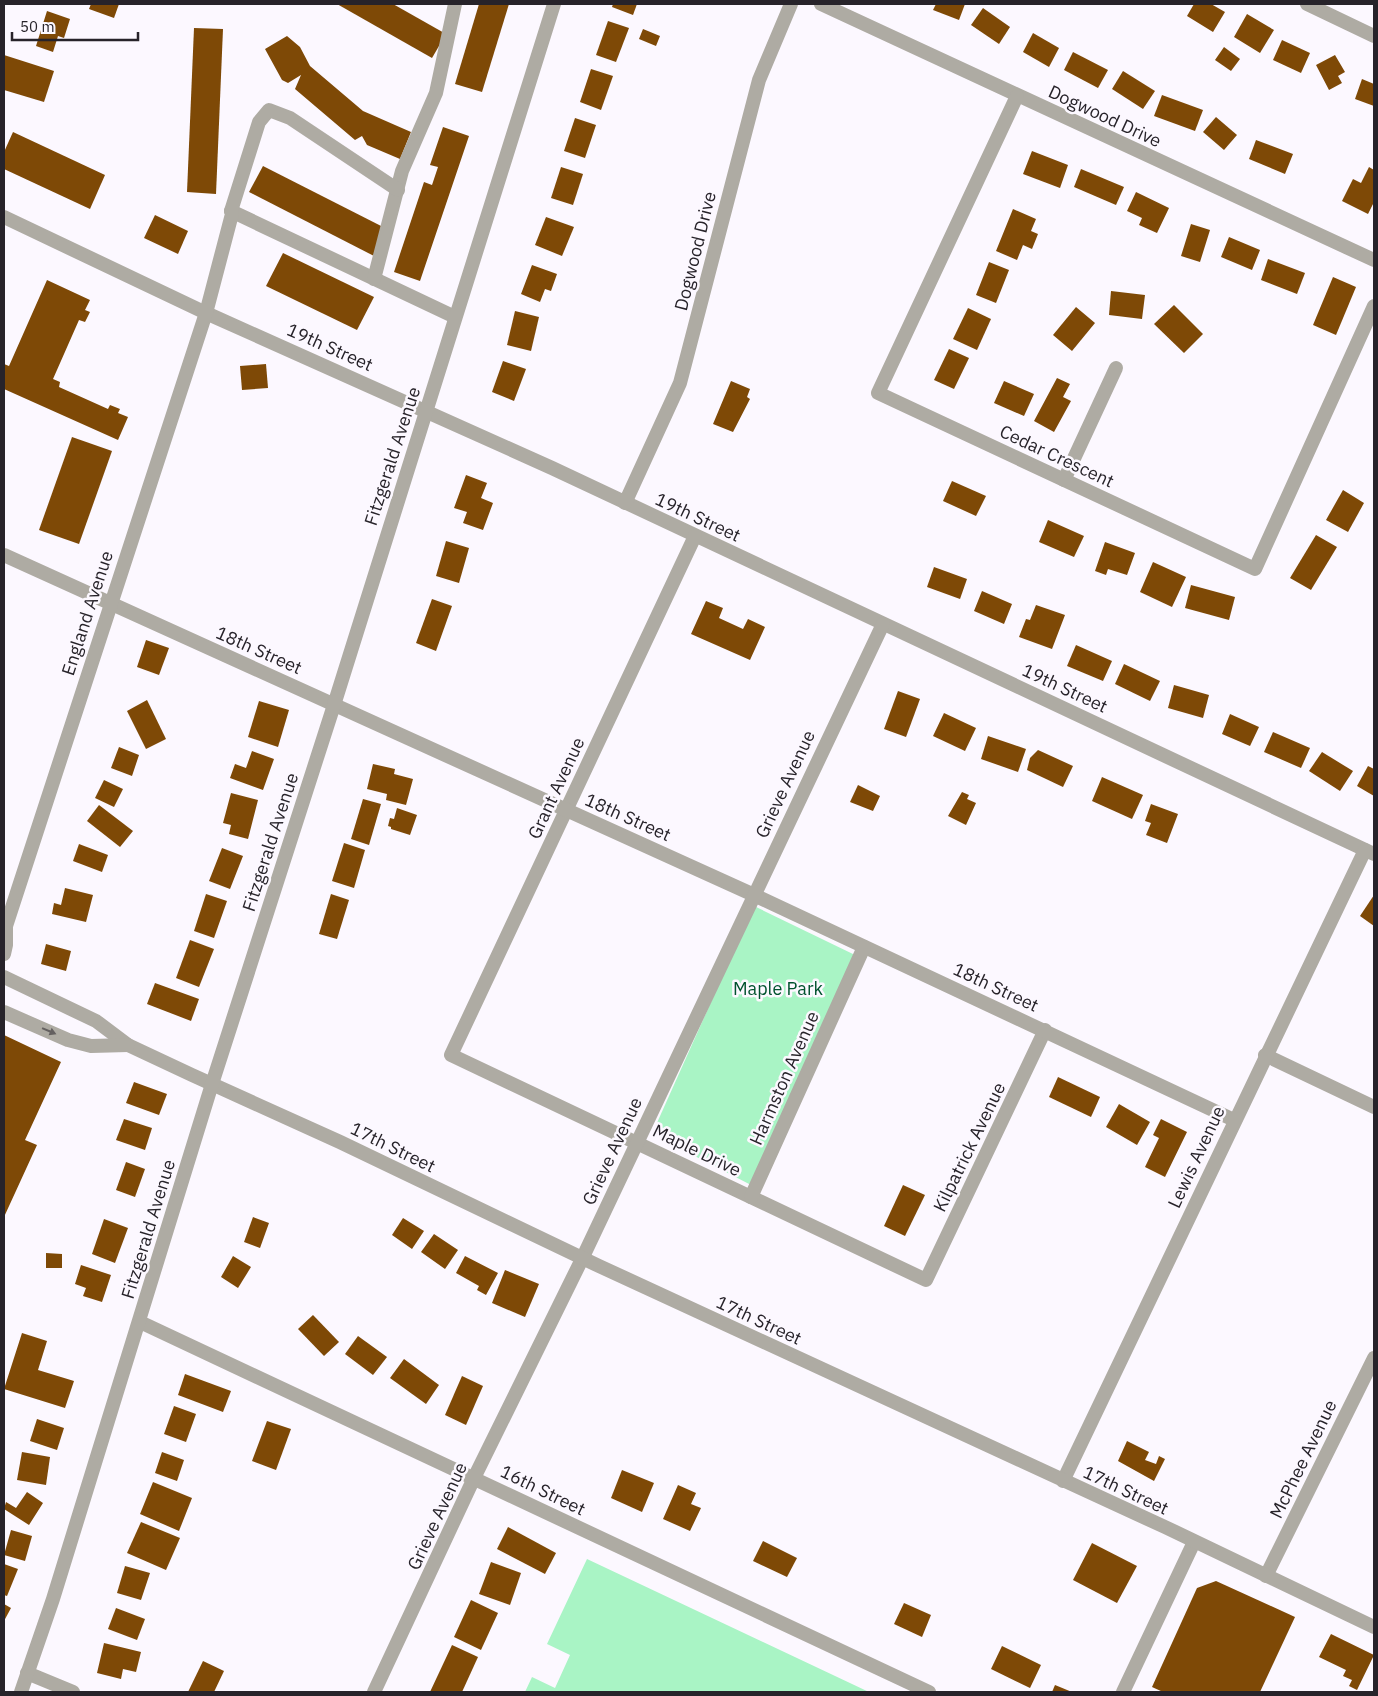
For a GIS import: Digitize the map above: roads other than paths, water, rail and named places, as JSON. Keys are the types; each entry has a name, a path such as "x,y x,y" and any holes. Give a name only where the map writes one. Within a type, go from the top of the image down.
{"street":[{"path":"374,279 402,171 436,93 456,4"},
{"name":"Fitzgerald Avenue","path":"21,1692 140,1322 212,1084 334,705 554,4"},
{"name":"Dogwood Drive","path":"625,503 680,383 759,80 791,4"},
{"name":"Dogwood Drive","path":"821,4 1374,260"},
{"path":"1307,4 1374,36"},
{"name":"Cedar Crescent","path":"1018,96 878,393 1255,569 1374,306"},
{"name":"England Avenue","path":"4,954 6,945 5,927 206,312 232,214 230,211 259,122 270,110 290,118 398,190"},
{"path":"230,211 456,318"},
{"name":"19th Street","path":"4,217 206,312 625,503 1369,852"},
{"path":"1064,480 1116,368"},
{"name":"Grant Avenue","path":"451,1055 695,536"},
{"name":"18th Street","path":"4,555 754,895 1234,1120"},
{"name":"Grieve Avenue","path":"374,1692 474,1478 582,1259 883,624"},
{"name":"Lewis Avenue","path":"1063,1481 1265,1056 1369,852"},
{"name":"Harmston Avenue","path":"751,1197 864,947"},
{"name":"17th Street","path":"4,977 96,1021 128,1045 340,1142 582,1259 1374,1627"},
{"name":"17th Street","path":"4,1012 68,1040 92,1046 128,1045"},
{"name":"Kilpatrick Avenue","path":"926,1280 1045,1030"},
{"name":"Maple Drive","path":"451,1055 926,1280"},
{"path":"1265,1056 1374,1107"},
{"name":"16th Street","path":"140,1322 929,1692"},
{"name":"McPhee Avenue","path":"1266,1576 1374,1358"},
{"path":"1123,1692 1194,1542"},
{"path":"27,1673 73,1692"}],"park label":[{"name":"Maple Park","path":"778,988"}]}
